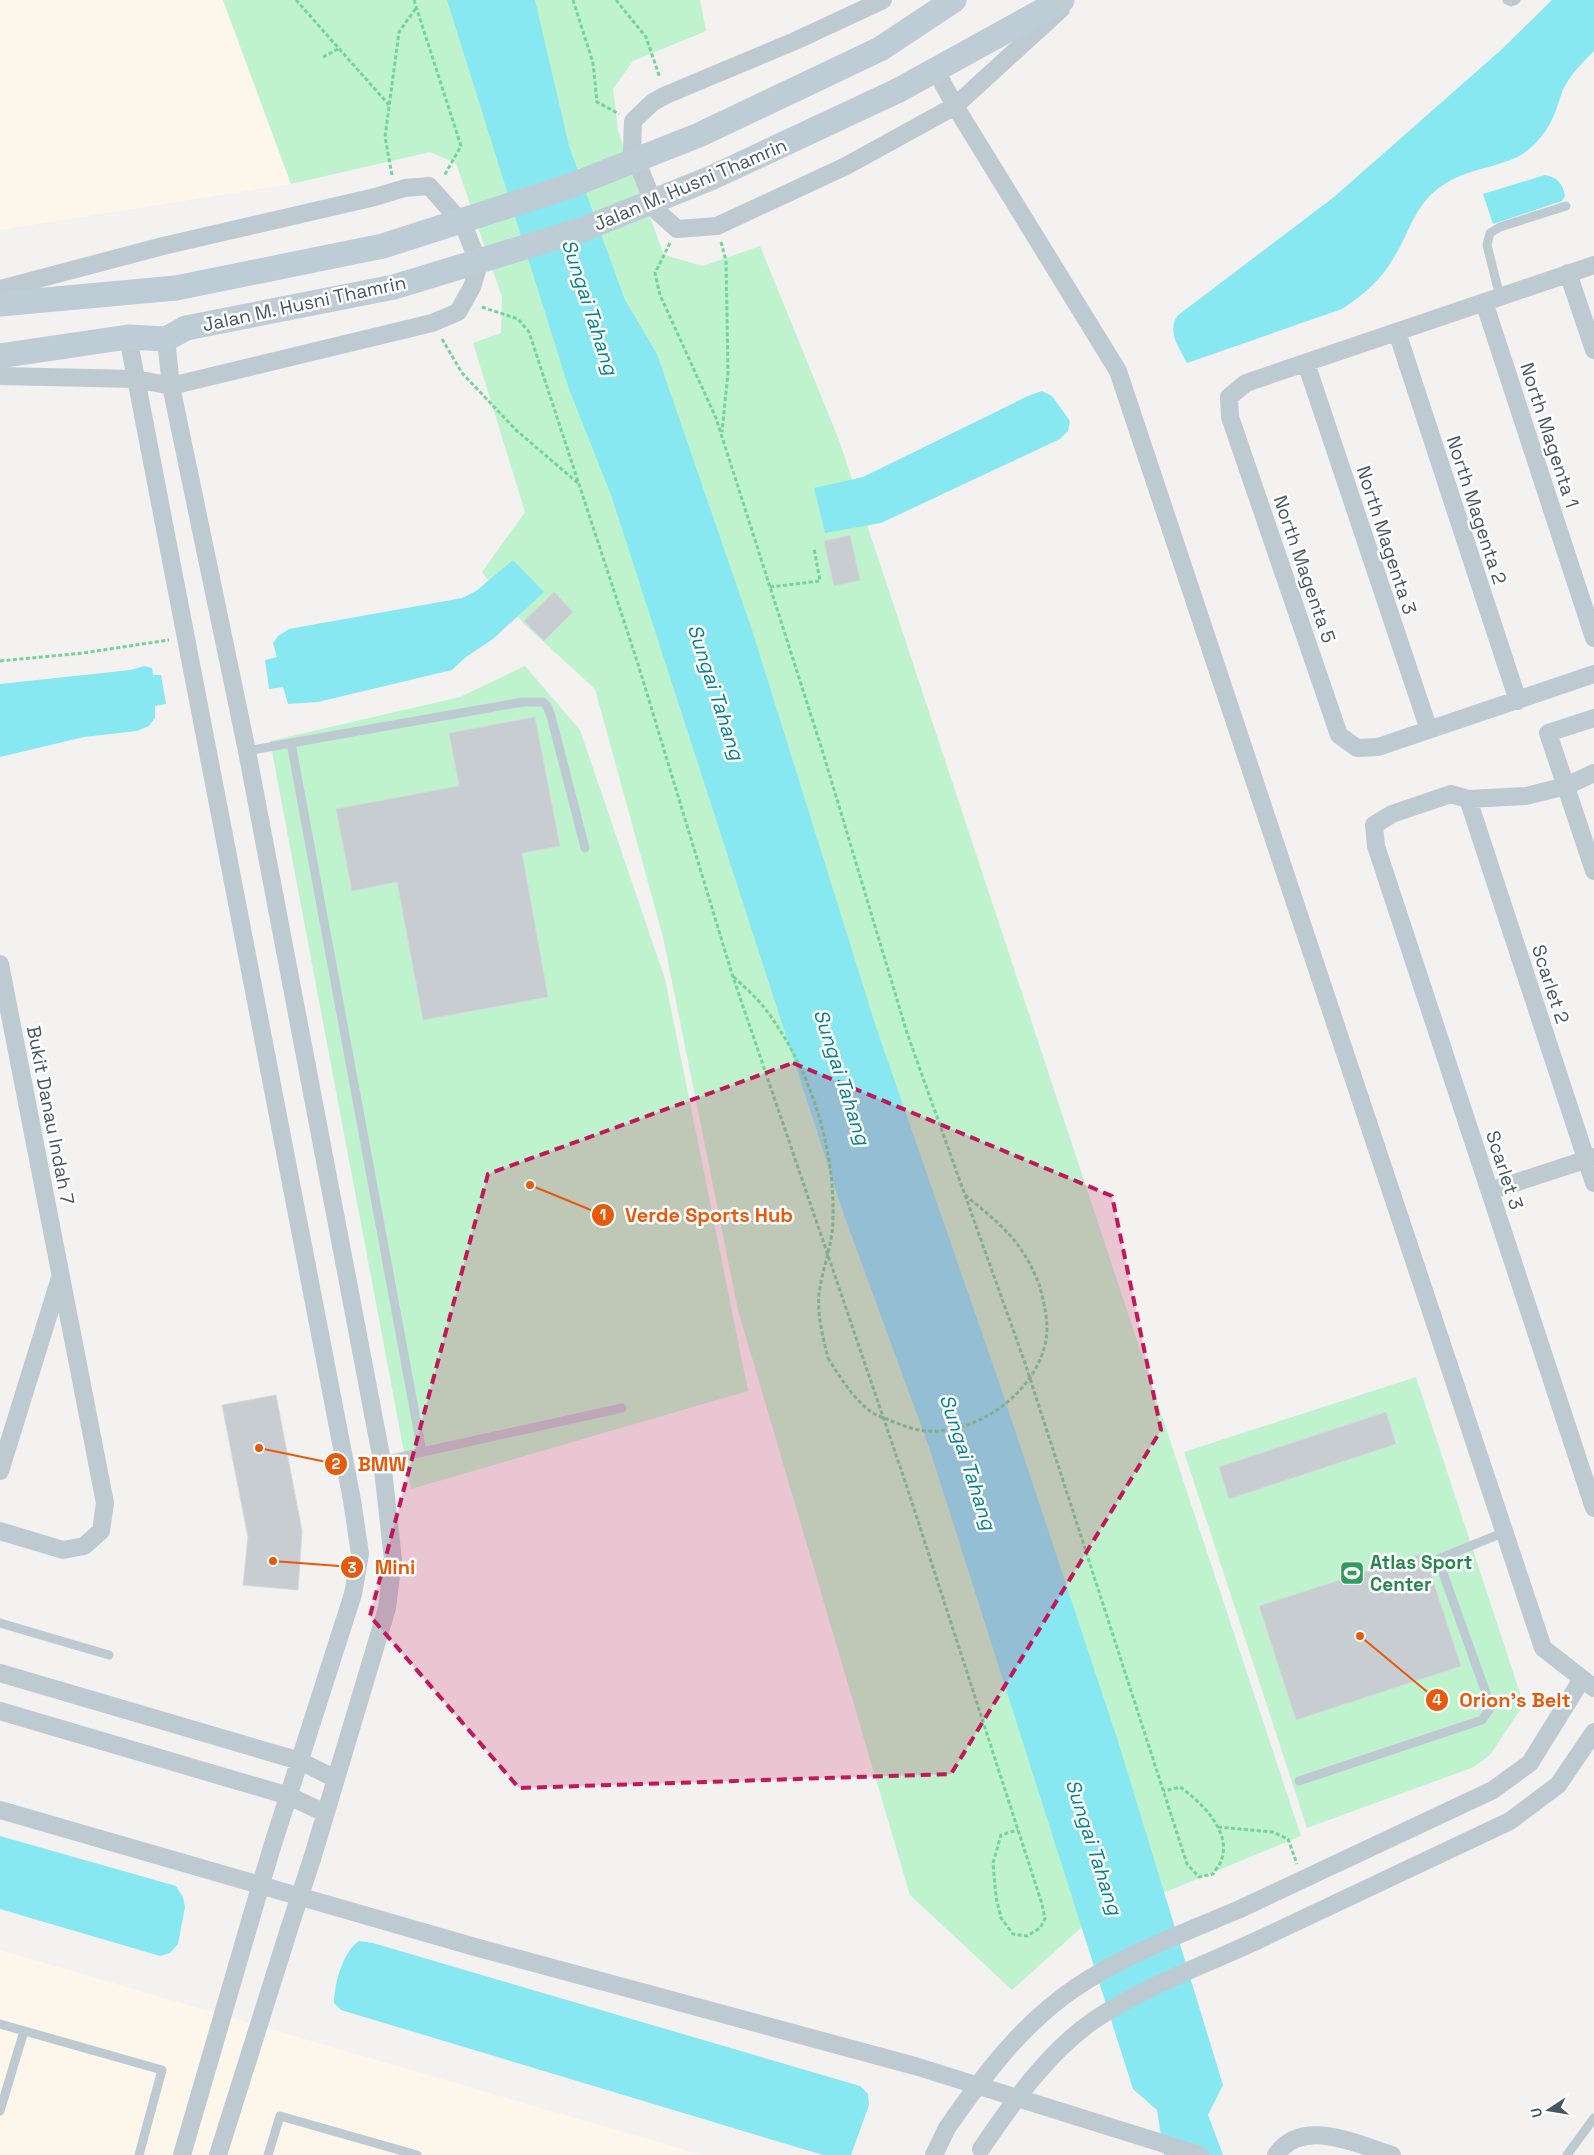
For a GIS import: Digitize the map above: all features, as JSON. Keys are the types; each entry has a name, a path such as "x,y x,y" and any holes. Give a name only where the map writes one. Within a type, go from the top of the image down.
{"main road":[{"name":"Jalan M. Husni Thamrin","path":"0,304 176,288 383,246 570,186 700,135 880,49 954,0"},
{"name":"Jalan M. Husni Thamrin","path":"0,356 128,337 176,333 394,287 584,229 711,178 899,90 1062,0"}],"street":[{"path":"883,0 796,41 653,102 633,121 632,150 657,211 677,230 717,226 846,166 955,106 1071,0"},
{"path":"934,2155 947,2128 982,2077 1024,2031 1074,1988 1129,1957 1240,1908 1493,1790 1530,1763 1588,1683 1543,1648 1118,371 955,106 936,71"},
{"path":"0,289 405,188 429,186 463,224 479,264 472,287 458,312 432,323 171,386 137,379 0,376"},
{"path":"1306,363 1594,265"},
{"path":"1568,273 1594,350"},
{"name":"North Magenta 1","path":"1492,300 1594,638"},
{"name":"North Magenta 2","path":"1397,332 1518,701"},
{"path":"176,333 171,386 247,752 382,1461 393,1560 387,1608 312,1859 218,2155"},
{"path":"128,337 352,1500 360,1554 353,1594 272,1847 182,2155"},
{"name":"North Magenta 5","path":"1306,363 1246,384 1229,397 1230,417 1339,735 1357,748 1378,747 1429,730"},
{"name":"North Magenta 3","path":"1306,363 1429,730"},
{"path":"1429,730 1594,674"},
{"path":"1594,718 1548,734 1594,871"},
{"path":"1468,799 1526,796 1566,786 1594,773"},
{"name":"Scarlet 3","path":"1468,799 1451,794 1392,814 1374,825 1376,846 1594,1508"},
{"name":"Scarlet 2","path":"1468,799 1590,1158 1594,1183"},
{"name":"Bukit Danau Indah 7","path":"0,964 105,1503 101,1531 84,1546 62,1550 0,1531"},
{"path":"1490,1191 1590,1158"},
{"name":"Bukit Danau Indah 7","path":"0,1471 61,1275"},
{"path":"0,1673 300,1761 336,1779"},
{"path":"0,1711 288,1796 325,1813"},
{"path":"980,2152 1017,2095 1053,2056 1094,2020 1147,1991 1256,1942 1510,1821 1558,1785 1594,1732"},
{"path":"0,1810 476,1947 915,2066 1151,2138 1200,2155"},
{"path":"1276,2155 1294,2140 1310,2135 1325,2134 1392,2155"}],"lane":[{"path":"1507,0 1511,2 1516,0"},
{"path":"1492,300 1487,245 1490,234 1500,227 1566,206"},
{"path":"247,752 523,702 542,702 547,706 551,716 585,848"},
{"path":"291,743 422,1452"},
{"path":"382,1461 622,1408"},
{"path":"1299,1781 1482,1720 1491,1707 1438,1559 1505,1532"},
{"path":"0,1623 109,1655"},
{"path":"0,2024 162,2070 139,2155"},
{"path":"0,2112 24,2031"},
{"path":"268,2155 280,2116 417,2155"},
{"path":"1567,2155 1594,2118"}],"path":[{"path":"296,0 390,105"},
{"path":"414,0 461,146 435,191"},
{"path":"573,0 593,63 597,102 633,121"},
{"path":"616,0 646,37 666,95"},
{"path":"395,191 386,137 400,32 416,8"},
{"path":"323,57 338,48"},
{"path":"717,226 726,261 728,373 721,435"},
{"path":"677,230 655,273 660,295 716,418 907,1033 1025,1362 1187,1864 1199,1877 1213,1874 1222,1860 1222,1844 1218,1827 1200,1801 1180,1787 1164,1791"},
{"path":"464,301 518,319 529,332 638,664 732,974 907,1487 1018,1830 1044,1918 1040,1928 1027,1936 1012,1934 1001,1918 996,1897 993,1863 1000,1835 1018,1830"},
{"path":"432,323 462,373 516,430 579,485"},
{"path":"770,587 820,581 814,548"},
{"path":"0,661 83,654 187,638"},
{"path":"732,974 762,1005 781,1033 801,1070 817,1109 829,1156 833,1221 819,1295 821,1329 828,1358 845,1386 871,1412 900,1424 928,1431 961,1427 995,1412 1018,1391 1036,1368 1046,1340 1046,1312 1040,1284 1029,1258 1006,1229 965,1194"},
{"path":"1218,1827 1273,1832 1288,1839 1303,1879"}],"highlighted area":[{"path":"793,1063 1112,1196 1161,1430 951,1774 519,1788 370,1616 488,1174"}],"shaded area":[{"path":"0,0 223,0 291,184 0,230"},
{"path":"0,1950 702,2155 0,2155"}],"green space":[{"path":"223,0 700,0 706,31 633,61 613,89 618,131 664,255 703,266 760,246 839,440 1301,1836 1083,1926 1012,1990 910,1895 738,1310 663,937 595,689 524,624 482,572 525,512 473,343 501,333 502,297 456,163 430,152 291,184"},
{"path":"525,666 580,730 665,979 748,1391 411,1489 270,741 460,697"},
{"name":"Atlas Sport Center","path":"1416,1377 1520,1693 1520,1710 1490,1755 1474,1767 1307,1828 1184,1452"}],"water":[{"name":"Sungai Tahang","path":"447,0 535,0 569,146 625,300 657,354 752,630 876,1027 1002,1391 1117,1738 1223,2085 1208,2115 1223,2155 1164,2155 1157,2110 1133,2089 929,1447 844,1215 611,495 569,389"},
{"path":"1552,0 1594,0 1594,51 1568,81 1562,91 1549,125 1532,147 1506,162 1457,177 1434,192 1421,207 1383,274 1364,293 1342,309 1187,363 1175,340 1173,328 1177,316 1334,197 1501,50"},
{"path":"1545,175 1556,179 1563,188 1565,196 1562,201 1493,224 1483,194"},
{"path":"1042,391 1052,396 1070,421 1068,431 1060,439 881,523 825,533 814,488 863,477 1030,395"},
{"path":"513,560 544,592 493,639 466,657 452,670 318,702 288,704 283,687 269,689 265,660 277,657 273,643 278,636 289,629 462,598 476,591"},
{"path":"144,666 152,668 153,675 161,675 166,704 155,706 155,718 149,726 137,731 84,737 0,757 0,684 130,670"},
{"path":"0,1836 176,1886 183,1897 185,1907 178,1944 170,1953 160,1956 0,1909"},
{"path":"359,1941 373,1943 860,2086 868,2094 869,2105 851,2155 823,2155 341,2010 334,2003 340,1969 348,1952"}],"building":[{"path":"850,535 860,580 834,586 824,541"},
{"path":"554,592 573,612 544,641 524,621"},
{"path":"535,717 560,846 522,853 548,997 423,1020 397,882 352,891 336,809 459,786 449,733"},
{"path":"276,1395 302,1531 298,1590 243,1585 248,1537 222,1405"},
{"path":"1386,1412 1396,1444 1229,1499 1219,1467"},
{"path":"1424,1553 1461,1666 1296,1720 1259,1606"}],"place":[{"name":"Verde Sports Hub","path":"530,1185"},
{"name":"BMW","path":"259,1448"},
{"name":"Mini","path":"273,1561"},
{"name":"Atlas Sport Center","path":"1352,1573"},
{"name":"Orion's Belt","path":"1360,1636"}]}
